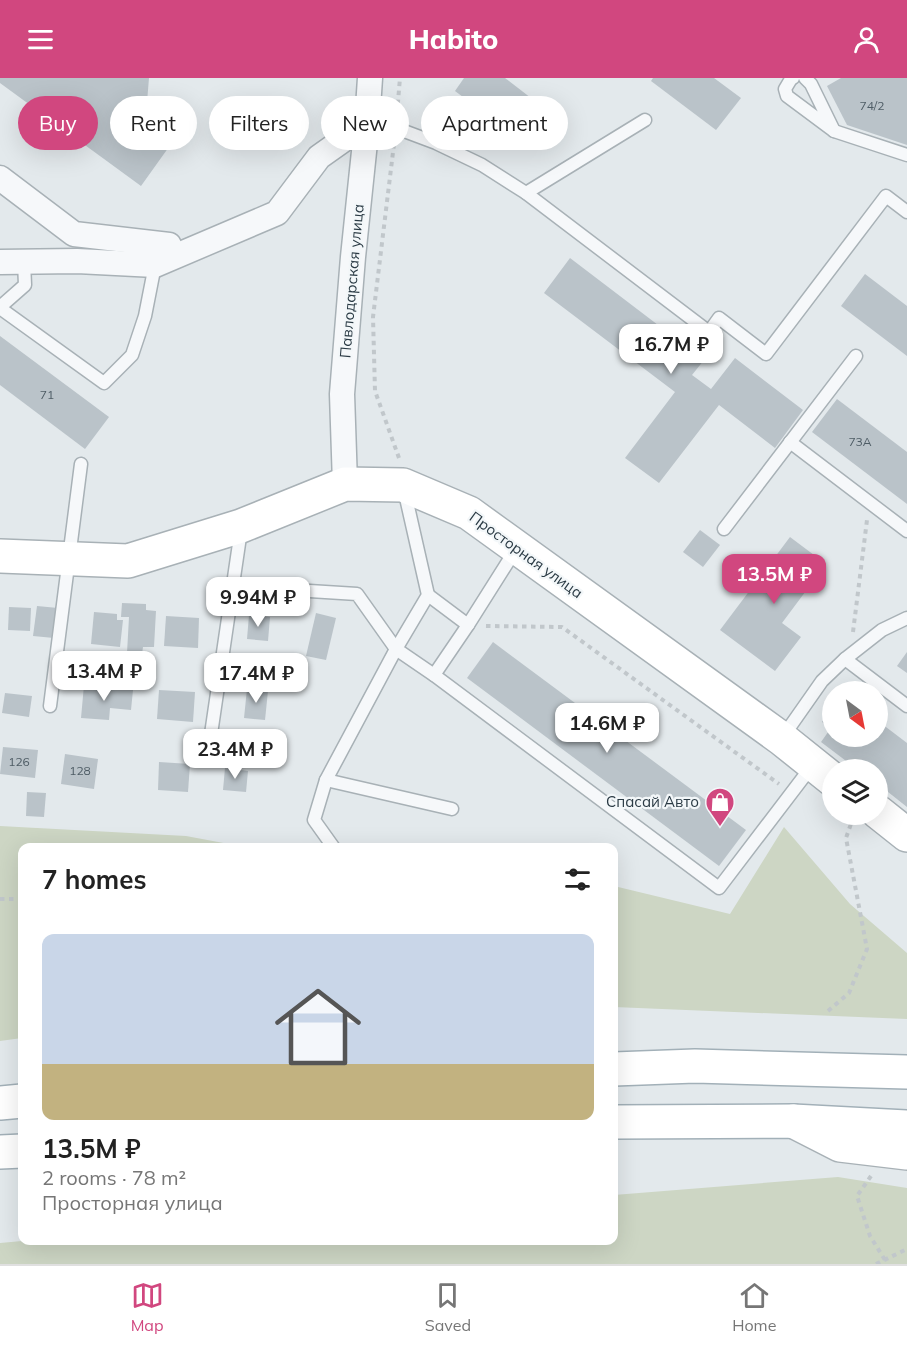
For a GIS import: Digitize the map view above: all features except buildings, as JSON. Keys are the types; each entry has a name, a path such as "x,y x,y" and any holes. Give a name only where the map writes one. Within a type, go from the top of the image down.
{"street":[{"name":"Павлодарская улица","path":"369,96 370,78"},
{"path":"0,262 77,261 155,265 277,213 319,157 329,150"},
{"name":"Павлодарская улица","path":"345,484 342,394 353,257 365,150"},
{"path":"0,178 74,234 169,245"},
{"name":"Просторная улица","path":"0,556 128,561 241,526 345,484 406,486 469,513 782,739 822,771"},
{"path":"888,820 907,835"},
{"path":"618,1069 695,1066 907,1072"},
{"path":"0,1102 18,1101"},
{"path":"618,1122 794,1121 907,1127"},
{"path":"794,1121 840,1145 907,1153"},
{"path":"0,1152 18,1151"}],"lane":[{"path":"793,78 790,79 785,89 787,96 834,131 907,155"},
{"path":"805,78 812,84 834,131"},
{"path":"526,193 645,120"},
{"path":"409,133 482,165 526,193 709,332 719,318 766,354 886,196 907,212"},
{"path":"24,262 24,285 0,308 104,383 132,355 145,316 155,265"},
{"path":"724,529 856,356"},
{"path":"790,442 907,531"},
{"path":"50,706 81,464"},
{"path":"406,486 428,595 468,625"},
{"path":"211,734 241,526"},
{"path":"434,675 517,548"},
{"path":"231,586 357,594 396,649 719,888 792,793 822,773"},
{"path":"330,843 314,820 326,780 396,649 428,595"},
{"path":"782,739 822,681 848,656 882,630 907,618"},
{"path":"848,656 907,706"},
{"path":"326,780 452,809"}],"path":[{"path":"399,96 400,78"},
{"path":"393,150 373,317 375,391 406,486"},
{"path":"848,656 869,502"},
{"path":"468,625 562,627 792,793"},
{"path":"828,1011 849,993 867,949 846,838 851,825"},
{"path":"0,899 18,900"},
{"path":"875,1170 857,1196 870,1236 885,1260"},
{"path":"876,1264 907,1249"}],"green space":[{"path":"0,826 186,836 224,843 18,843 18,1039 0,1041"},
{"path":"784,827 850,904 907,953 907,1019 618,1007 618,887 730,914"},
{"path":"838,1177 907,1188 907,1264 0,1264 0,1243 18,1241 18,1245 618,1245 618,1195"}],"place":[{"name":"Спасай Авто","path":"720,828"}]}
